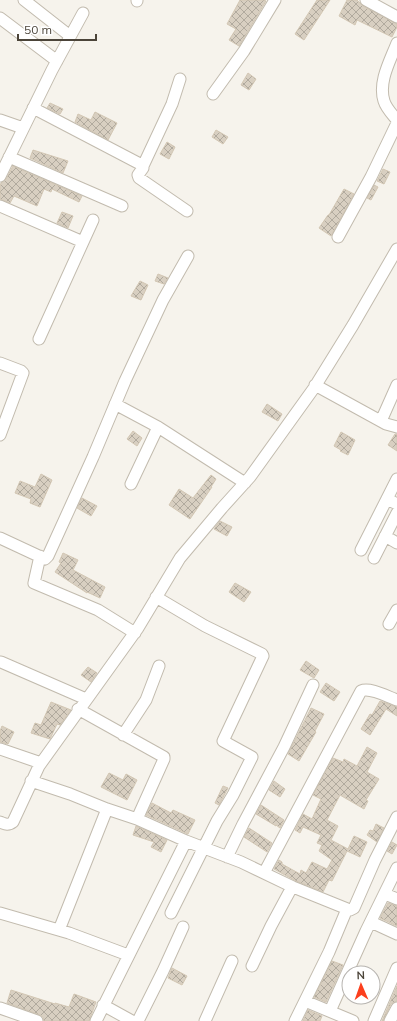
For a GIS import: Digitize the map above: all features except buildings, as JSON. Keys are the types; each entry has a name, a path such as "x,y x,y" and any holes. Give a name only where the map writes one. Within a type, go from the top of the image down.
{"street":[{"path":"24,0 70,36"},
{"path":"213,94 244,51 275,0"},
{"path":"366,0 397,17"},
{"path":"0,176 56,61 83,13"},
{"path":"0,18 56,61"},
{"path":"397,44 385,74 383,93 384,101 397,120"},
{"path":"180,79 172,104 138,176 187,211"},
{"path":"33,108 143,166"},
{"path":"0,120 23,128"},
{"path":"338,237 371,177 397,123"},
{"path":"9,157 122,206"},
{"path":"0,206 83,242"},
{"path":"39,339 93,220"},
{"path":"0,822 7,825 13,822 40,763 135,633 180,558 245,483 315,385 353,325 397,249"},
{"path":"0,538 45,559 48,556 163,300 188,256"},
{"path":"0,363 23,373 0,435"},
{"path":"315,385 381,421 397,427"},
{"path":"381,421 397,385"},
{"path":"115,404 158,427 245,483"},
{"path":"131,484 158,427"},
{"path":"361,550 397,479"},
{"path":"387,499 397,504"},
{"path":"374,558 397,513"},
{"path":"385,536 397,543"},
{"path":"40,556 34,583 98,610 135,633"},
{"path":"156,597 199,623 262,654 263,656 223,741 252,757 171,913"},
{"path":"389,624 397,610"},
{"path":"1,662 86,699"},
{"path":"123,735 146,700 159,666"},
{"path":"227,857 284,747 313,685"},
{"path":"264,873 361,691 365,690 397,700"},
{"path":"78,709 164,758 137,819"},
{"path":"0,749 40,763"},
{"path":"31,781 137,819 264,873 292,887 350,910 354,908 375,860 397,817"},
{"path":"59,930 107,809"},
{"path":"96,1021 186,841"},
{"path":"330,1011 397,868"},
{"path":"252,966 292,887"},
{"path":"385,894 397,899"},
{"path":"294,1021 329,952 347,909"},
{"path":"0,913 59,930 128,955"},
{"path":"371,922 397,934"},
{"path":"138,1021 183,927"},
{"path":"205,1021 232,960"},
{"path":"374,1021 397,968"},
{"path":"305,1001 352,1021"},
{"path":"103,1005 132,1021"},
{"path":"0,1008 37,1021"},
{"path":"390,1021 397,1008"}]}
